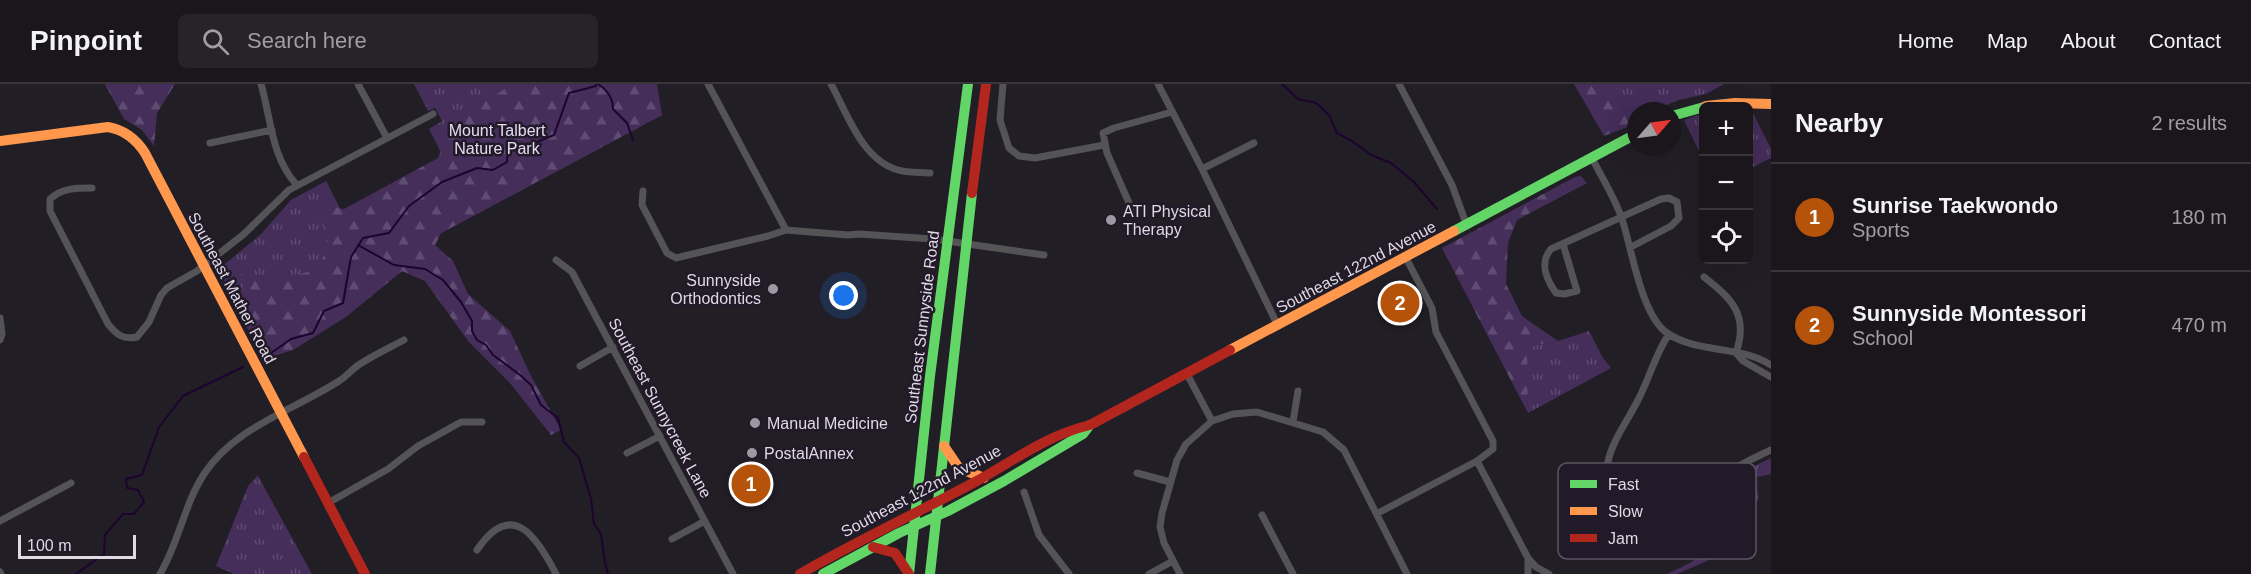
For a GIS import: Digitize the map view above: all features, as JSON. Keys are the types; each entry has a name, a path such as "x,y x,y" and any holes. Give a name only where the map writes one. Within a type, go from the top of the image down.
{"main road":[{"name":"Southeast Sunnyside Road","path":"909,574 930,376 968,84"},
{"name":"Southeast Sunnyside Road","path":"930,574 936,502 986,84"},
{"path":"1753,104 1771,104"},
{"path":"1681,114 1699,109"},
{"name":"Southeast Mather Road","path":"0,141 101,128 114,128 129,134 145,153 366,574"},
{"name":"Southeast 122nd Avenue","path":"800,574 984,478 1049,439 1090,425 1627,139"},
{"name":"Southeast 122nd Avenue","path":"823,574 1004,481 1083,434 1090,425"},
{"path":"944,446 959,468 984,478"},
{"path":"873,547 895,553 909,574"},
{"path":"808,574 822,566 822,561"}],"street":[{"path":"261,84 279,159 296,184"},
{"path":"358,84 387,138"},
{"path":"708,84 786,230"},
{"path":"831,84 867,149 878,160 896,170 930,173"},
{"path":"1003,84 1000,120 1009,148 1019,156 1035,158 1104,145"},
{"path":"1158,84 1278,326"},
{"path":"1400,84 1450,183 1467,226"},
{"path":"1133,212 1104,145 1103,133 1172,112"},
{"path":"92,188 78,188 57,194 50,200 50,211 108,324 116,334 127,339 137,337 149,322 156,304 167,288 203,265 254,226 296,184 433,114"},
{"path":"210,143 272,130"},
{"path":"1202,169 1254,143"},
{"path":"1592,158 1621,217 1647,306 1659,324 1669,334 1702,347 1744,353 1771,365"},
{"path":"643,191 642,206 667,253 676,258 768,237 786,230 948,241 1044,255"},
{"path":"1563,244 1577,291 1564,294 1556,293 1544,266 1546,254 1551,249 1661,199 1669,198 1677,202 1680,210 1679,218 1671,226 1631,247"},
{"path":"1378,513 1477,461 1493,449 1493,441 1436,332 1432,308 1406,258"},
{"name":"Southeast Sunnycreek Lane","path":"556,260 572,272 733,574"},
{"path":"1704,277 1727,296 1734,306 1740,322 1741,338 1736,353"},
{"path":"0,318 2,334 0,340"},
{"path":"1607,463 1616,438 1640,397 1662,343 1669,334"},
{"path":"160,574 175,546 188,503 206,471 237,439 290,406 338,382 363,362 404,340"},
{"path":"580,366 614,347"},
{"path":"1736,353 1743,361 1771,377"},
{"path":"1187,374 1212,421"},
{"path":"1293,422 1298,391"},
{"path":"1180,574 1164,543 1160,527 1177,460 1186,444 1212,421 1233,414 1257,412 1323,432 1344,450 1407,574"},
{"path":"328,503 388,469 418,446 461,422 482,422"},
{"path":"627,453 660,436"},
{"path":"1746,463 1771,450"},
{"path":"1477,461 1528,558 1536,567 1550,574"},
{"path":"1137,473 1170,482"},
{"path":"0,521 71,483"},
{"path":"1024,492 1039,535 1069,574"},
{"path":"1262,515 1293,574"},
{"path":"672,539 705,521"},
{"path":"477,550 485,538 494,531 506,526 517,526 527,530 536,539 556,574"},
{"path":"1528,558 1528,574"},
{"path":"1149,574 1173,561"}],"green space":[{"path":"105,84 175,84 157,113 154,146 142,130 124,119"},
{"name":"Mount Talbert Nature Park","path":"414,84 645,84 662,115 251,335 219,274 219,269 261,234 291,200 326,181 342,212 445,160 429,129 442,121 435,108 428,111"},
{"name":"Mount Talbert Nature Park","path":"513,84 657,84 662,115 441,233 435,245 453,261 468,294 510,331 530,374 561,430 551,435 510,383 468,341 425,281 402,271 346,317 293,350 268,358 240,274 284,276 295,275 314,268 321,262 328,239 322,223 324,205 344,209 438,158 448,134 462,115"},
{"path":"1574,84 1610,84 1627,116 1627,127 1604,136"},
{"path":"1610,84 1724,84 1706,94 1674,102 1627,102 1627,116"},
{"path":"1753,113 1771,149 1771,158 1753,167"},
{"path":"1699,115 1699,151 1684,120"},
{"path":"1581,176 1587,183 1517,220 1508,243 1506,284 1522,316 1558,341 1527,347 1528,413 1442,248 1575,177"},
{"path":"1589,331 1611,368 1528,413 1526,347 1558,341"},
{"path":"1771,458 1771,474 1757,477 1758,500 1756,502 1756,465"},
{"path":"258,475 312,574 234,574 216,566 248,486"},
{"path":"1696,559 1709,559 1677,574 1667,574"}],"waterway":[{"path":"264,358 291,339 313,333 324,311 343,303 351,257 363,238 389,233 409,206 442,182 477,168 493,170 507,162 508,147 527,146 554,135 569,93 596,86 596,84"},
{"path":"598,84 609,95 613,109 627,123 633,140"},
{"path":"1282,84 1298,99 1316,103 1329,115 1337,133 1371,155 1391,163 1414,182 1437,209"},
{"path":"358,245 394,265 425,269 443,280 461,302 472,321 472,331 477,340 486,345 493,355 531,385 541,405 558,418 564,442 579,458 591,499 594,524 601,534 608,574"},
{"path":"76,574 104,554 105,535 123,514 134,514 144,502 138,490 127,488 126,479 142,475 159,427 183,396 243,367"}],"traffic: fast":[{"path":"909,574 930,376 968,84"},
{"path":"1681,113 1699,108"},
{"path":"1454,231 1627,139"},
{"path":"930,574 972,193"},
{"path":"823,574 1004,481 1083,434 1090,425"}],"traffic: slow":[{"path":"1753,104 1771,104"},
{"path":"0,141 108,127 125,133 138,143 304,457"},
{"path":"1230,350 1454,231"},
{"path":"944,446 959,468 984,478"}],"traffic: jam":[{"path":"972,193 986,84"},
{"path":"800,574 975,482 1031,449 1059,435 1090,425 1230,350"},
{"path":"304,457 365,574"},
{"path":"873,547 895,553 909,574"}],"place":[{"name":"ATI Physical Therapy","path":"1111,220"},
{"name":"Sunnyside Orthodontics","path":"773,289"},
{"name":"Sunnyside Montessori","path":"1400,303"},
{"name":"Manual Medicine","path":"755,423"},
{"name":"PostalAnnex","path":"752,453"},
{"name":"Sunrise Taekwondo","path":"751,484"}]}
